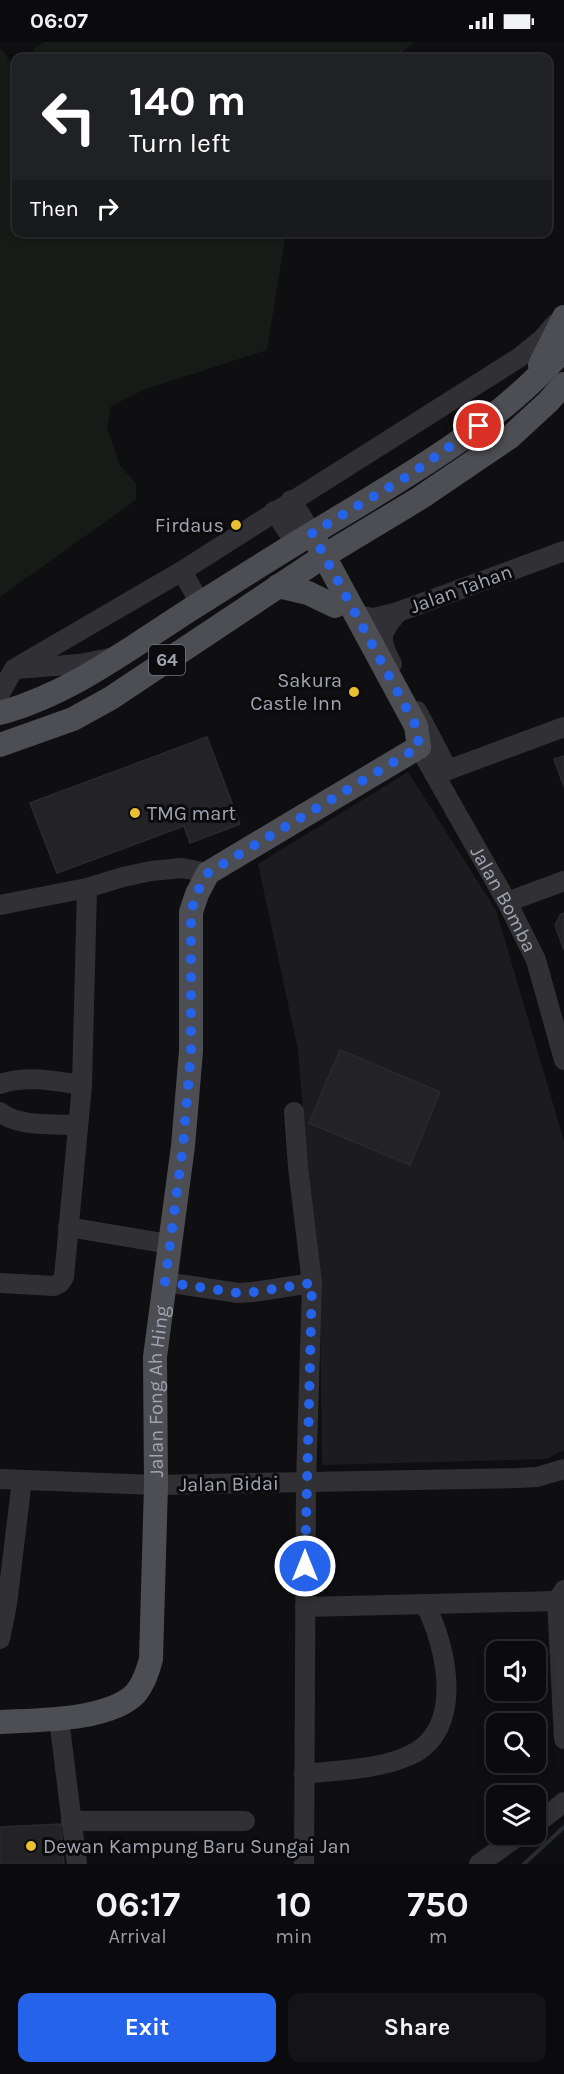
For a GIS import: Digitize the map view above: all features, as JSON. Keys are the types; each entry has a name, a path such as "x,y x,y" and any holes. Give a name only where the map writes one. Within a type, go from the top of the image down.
{"main road":[{"path":"536,379 543,356 564,315"},
{"name":"64","path":"0,713 61,690 304,538 408,476 497,414 536,379 564,349"},
{"name":"64","path":"0,745 73,719 111,698 278,586 420,498 510,437 564,384"},
{"path":"278,586 346,606 348,569 361,534"},
{"name":"Jalan Bomba","path":"304,538 416,726 419,747"},
{"path":"208,873 419,747"},
{"name":"Jalan Fong Ah Hing","path":"0,1722 59,1719 109,1710 126,1702 137,1692 146,1676 151,1659 156,1485 155,1358 183,1146 191,1051 191,912 196,894 208,873"}],"street":[{"path":"0,693 7,671 182,571 520,357 542,339 564,315"},
{"path":"283,506 304,538"},
{"name":"Jalan Tahan","path":"346,606 374,618 398,612 564,551"},
{"path":"182,571 200,603"},
{"path":"398,612 386,627 382,646 441,772 564,727"},
{"path":"7,671 116,657"},
{"name":"Jalan Bomba","path":"419,747 441,772 536,960 564,1060"},
{"path":"0,905 158,871 182,868 208,873"},
{"path":"507,902 564,881"},
{"path":"0,1283 46,1287 60,1283 64,1276 82,1085 87,888"},
{"path":"0,1084 11,1080 32,1078 82,1085"},
{"path":"0,1112 7,1118 18,1121 78,1125"},
{"path":"294,1112 312,1283 306,1483 304,1864"},
{"path":"68,1227 169,1244"},
{"path":"165,1282 238,1293 312,1283"},
{"name":"Jalan Bidai","path":"0,1479 156,1485 306,1483 537,1477 564,1469"},
{"path":"0,1639 7,1604 22,1480"},
{"path":"305,1607 425,1604 560,1596 564,1739"},
{"path":"304,1774 387,1764 410,1756 431,1740 445,1713 447,1697 446,1678 434,1622 425,1604"},
{"path":"59,1719 77,1864"},
{"path":"546,1816 564,1802"},
{"path":"71,1821 245,1821"},
{"path":"479,1864 506,1845"}],"shaded area":[{"path":"43,42 415,42 399,54 32,54 35,48"},
{"path":"0,47 12,64 12,237 285,237 267,350 143,390 111,406 107,428 120,465 136,484 136,500 0,597"},
{"path":"408,772 496,910 564,1141 564,1450 546,1459 322,1465 320,1318 298,1050 258,864"}],"building":[{"name":"TMG mart","path":"207,737 240,824 190,843 184,826 57,873 30,803"},
{"path":"564,756 564,787 554,759"},
{"path":"564,913 564,950 555,925"},
{"path":"340,1050 440,1092 410,1165 309,1123"},
{"name":"Dewan Kampung Baru Sungai Jan","path":"61,1824 64,1864 0,1864 0,1827"}],"waterway":[{"path":"524,1864 564,1827"}],"place":[{"name":"Firdaus","path":"236,525"},
{"name":"Sakura Castle Inn","path":"354,692"},
{"name":"TMG mart","path":"135,813"},
{"name":"Dewan Kampung Baru Sungai Jan","path":"31,1846"}],"route":[{"path":"305,1566 312,1283 238,1293 165,1282 183,1146 191,1051 191,912 196,894 208,873 419,747 416,726 312,533 408,476 479,426"}]}
